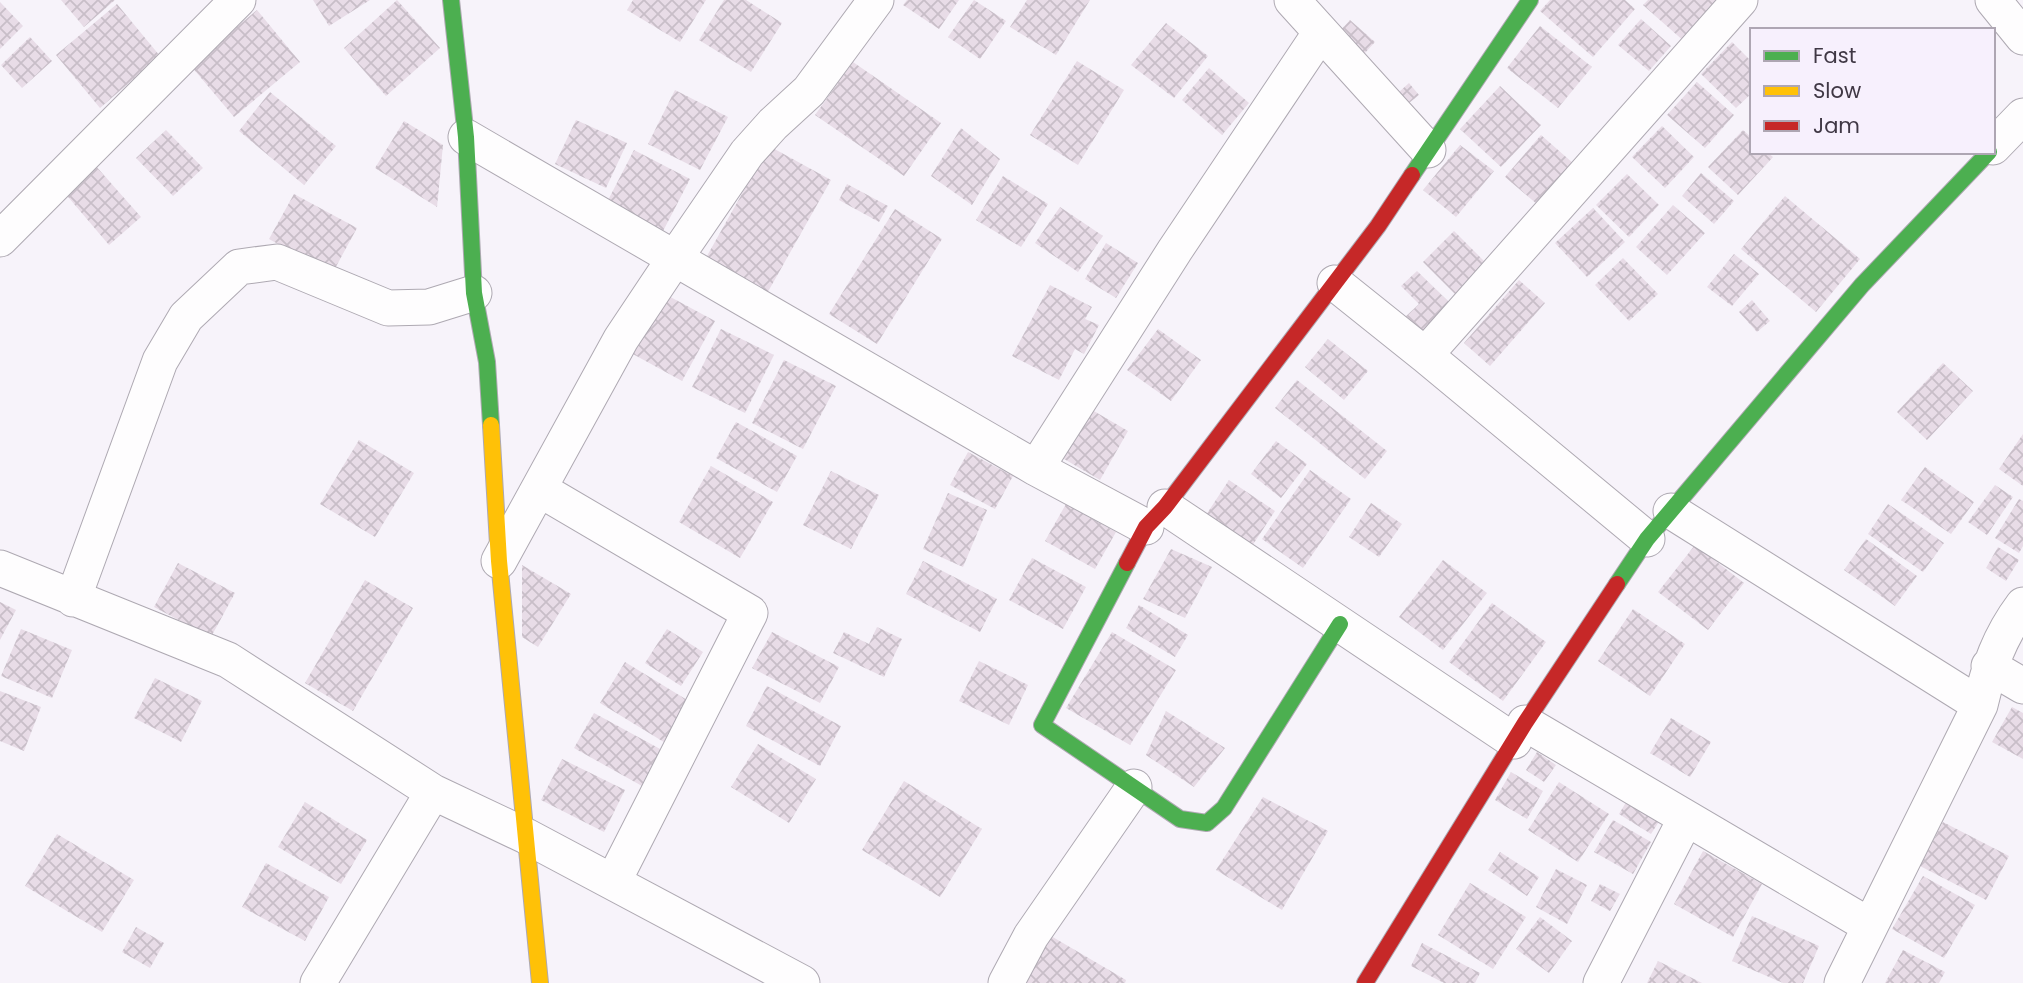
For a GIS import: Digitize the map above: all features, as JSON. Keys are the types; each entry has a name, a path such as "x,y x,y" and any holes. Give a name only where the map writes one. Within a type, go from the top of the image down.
{"street":[{"path":"0,239 238,0"},
{"path":"451,0 466,137 474,293 487,362 499,561 540,983"},
{"path":"499,561 621,339 675,258 747,153 773,124 809,91 876,0"},
{"path":"1292,0 1428,150"},
{"path":"1340,624 1224,808 1207,822 1180,819 1042,725 1155,517 1378,226 1530,0"},
{"path":"1425,355 1740,0"},
{"path":"1993,0 2023,37"},
{"path":"1036,468 1175,250 1321,32"},
{"path":"1995,145 2023,116"},
{"path":"466,137 1036,468 1155,517 1519,732 1686,818 1870,926"},
{"path":"1365,983 1519,732 1647,539 1862,285 1987,154"},
{"path":"73,599 160,361 186,317 239,267 277,262 388,308 429,307 474,293"},
{"path":"1335,283 1647,539"},
{"path":"539,489 750,613 613,882"},
{"path":"1671,511 1980,705"},
{"path":"0,568 228,660 433,792 526,836 802,983"},
{"path":"1842,983 1980,705 1989,666 2012,619 2023,605"},
{"path":"1989,666 2023,686"},
{"path":"1006,983 1031,936 1134,787"},
{"path":"318,983 433,792"},
{"path":"1601,983 1686,818"}],"building":[{"path":"61,0 115,0 84,27"},
{"path":"313,0 370,0 329,26"},
{"path":"397,0 440,48 386,96 344,48"},
{"path":"633,0 706,0 680,42 627,10"},
{"path":"724,0 746,0 782,23 751,72 699,40"},
{"path":"907,0 959,0 939,29 903,5"},
{"path":"974,0 1006,21 980,59 948,37"},
{"path":"1027,0 1090,0 1056,55 1010,27"},
{"path":"1550,0 1625,0 1635,9 1593,57 1540,11"},
{"path":"1648,0 1718,0 1686,43 1643,5"},
{"path":"0,2 23,26 0,49"},
{"path":"117,4 160,56 100,108 56,55"},
{"path":"257,10 300,62 234,117 191,66"},
{"path":"1641,19 1671,46 1649,71 1618,45"},
{"path":"1350,20 1375,42 1364,54 1339,32"},
{"path":"1166,23 1208,56 1174,98 1131,65"},
{"path":"1540,26 1592,67 1558,108 1507,68"},
{"path":"30,37 52,61 22,88 1,65"},
{"path":"1732,42 1750,60 1750,95 1736,108 1701,74"},
{"path":"1077,61 1124,90 1078,165 1030,135"},
{"path":"853,62 941,123 904,176 815,115"},
{"path":"1209,68 1249,103 1222,135 1182,100"},
{"path":"1697,82 1734,115 1705,148 1667,115"},
{"path":"1409,83 1419,95 1409,103 1399,92"},
{"path":"1500,86 1541,125 1501,167 1460,129"},
{"path":"675,90 728,117 700,170 648,144"},
{"path":"270,92 336,146 304,185 239,131"},
{"path":"576,120 627,143 606,188 555,164"},
{"path":"404,121 443,145 437,207 375,168"},
{"path":"1662,126 1694,157 1665,188 1632,157"},
{"path":"961,128 1000,159 972,205 931,176"},
{"path":"166,130 203,168 173,196 136,158"},
{"path":"1743,130 1750,136 1750,154 1769,154 1773,157 1738,195 1708,167"},
{"path":"1541,135 1574,164 1538,205 1505,177"},
{"path":"1460,145 1494,171 1456,217 1423,190"},
{"path":"769,146 831,180 765,297 703,263"},
{"path":"634,150 690,179 661,235 605,206"},
{"path":"94,164 141,217 109,245 63,191"},
{"path":"1701,173 1734,201 1714,224 1682,196"},
{"path":"1627,174 1659,205 1629,237 1596,205"},
{"path":"1003,176 1048,204 1021,247 976,220"},
{"path":"847,184 888,206 879,222 839,200"},
{"path":"294,194 357,228 332,274 269,239"},
{"path":"1785,196 1860,259 1816,312 1741,249"},
{"path":"1673,205 1705,233 1667,275 1636,247"},
{"path":"1060,207 1103,236 1078,272 1035,243"},
{"path":"1593,208 1625,242 1587,277 1555,243"},
{"path":"895,209 942,239 877,344 829,314"},
{"path":"1454,231 1489,266 1458,297 1423,262"},
{"path":"1106,243 1138,263 1116,298 1085,279"},
{"path":"1734,254 1759,274 1732,306 1707,287"},
{"path":"1623,258 1658,294 1629,321 1595,285"},
{"path":"1417,271 1452,305 1420,338 1402,320 1419,304 1401,286"},
{"path":"1519,280 1545,303 1490,366 1464,343"},
{"path":"1050,285 1092,307 1085,319 1099,325 1084,354 1075,349 1059,380 1012,356"},
{"path":"663,293 715,321 682,381 631,353"},
{"path":"1752,300 1770,321 1757,332 1739,312"},
{"path":"721,329 774,355 745,413 692,387"},
{"path":"1158,329 1201,360 1171,401 1127,370"},
{"path":"1328,339 1368,371 1344,400 1305,367"},
{"path":"784,360 836,386 803,449 752,423"},
{"path":"1943,363 1973,391 1927,440 1897,412"},
{"path":"1297,380 1387,451 1365,479 1275,408"},
{"path":"1087,407 1128,431 1100,480 1059,456"},
{"path":"736,422 797,456 777,492 716,458"},
{"path":"2023,434 2023,486 1999,469"},
{"path":"359,440 414,473 375,537 320,504"},
{"path":"1276,441 1307,464 1281,498 1251,474"},
{"path":"968,452 1013,476 995,509 950,485"},
{"path":"711,466 773,502 740,558 679,522"},
{"path":"1925,467 1974,502 1951,534 1901,500"},
{"path":"1310,470 1351,499 1303,568 1262,539"},
{"path":"831,471 879,495 851,549 803,525"},
{"path":"1229,480 1275,511 1252,546 1206,515"},
{"path":"1995,485 2013,497 1987,535 1968,522"},
{"path":"948,493 987,510 963,567 923,549"},
{"path":"2019,499 2023,501 2023,546 2019,553 1995,538"},
{"path":"1371,503 1402,524 1379,557 1349,537"},
{"path":"1066,504 1116,532 1095,569 1045,541"},
{"path":"1888,504 1944,543 1923,572 1868,534"},
{"path":"1866,539 1917,576 1895,606 1844,570"},
{"path":"1695,545 1744,583 1708,630 1658,592"},
{"path":"1998,547 2019,560 2006,581 1986,568"},
{"path":"1171,549 1212,567 1185,618 1143,599"},
{"path":"1032,558 1086,587 1063,629 1009,600"},
{"path":"1443,560 1487,593 1443,650 1399,617"},
{"path":"923,561 997,599 980,632 906,594"},
{"path":"178,563 235,593 211,637 154,607"},
{"path":"522,565 571,594 538,647 522,637"},
{"path":"365,580 413,608 353,711 305,683"},
{"path":"0,602 16,610 0,640"},
{"path":"1492,603 1546,642 1503,701 1449,662"},
{"path":"1139,605 1188,635 1175,657 1126,628"},
{"path":"1633,609 1685,644 1650,696 1598,661"},
{"path":"877,627 902,639 884,677 833,653 844,632 869,644"},
{"path":"21,629 72,650 52,698 1,676"},
{"path":"667,629 703,652 681,686 645,663"},
{"path":"772,632 839,667 820,703 752,668"},
{"path":"1112,632 1176,670 1130,745 1066,708"},
{"path":"979,661 1028,685 1009,725 959,701"},
{"path":"625,662 692,703 667,744 600,703"},
{"path":"155,678 202,701 181,742 134,718"},
{"path":"767,686 841,726 820,766 746,726"},
{"path":"0,691 41,707 24,751 0,741"},
{"path":"2012,707 2023,713 2023,759 1992,742"},
{"path":"1166,711 1225,748 1194,787 1146,755"},
{"path":"594,713 662,750 642,786 574,748"},
{"path":"1671,718 1711,742 1690,777 1650,753"},
{"path":"758,744 816,779 789,823 731,787"},
{"path":"1537,752 1556,765 1544,782 1526,770"},
{"path":"562,759 625,790 604,832 541,800"},
{"path":"1511,772 1543,791 1527,819 1495,800"},
{"path":"904,781 982,829 940,897 862,850"},
{"path":"1559,782 1609,814 1578,862 1528,830"},
{"path":"1263,797 1328,831 1282,910 1216,870"},
{"path":"1628,799 1660,820 1651,834 1619,814"},
{"path":"305,802 367,840 341,884 278,847"},
{"path":"1613,820 1651,842 1633,874 1594,852"},
{"path":"1943,822 2009,856 1986,900 1920,866"},
{"path":"57,834 134,880 102,932 25,886"},
{"path":"1703,851 1762,884 1733,937 1674,904"},
{"path":"1500,852 1539,877 1527,896 1488,870"},
{"path":"266,863 329,897 305,941 242,907"},
{"path":"1556,869 1587,885 1567,924 1536,907"},
{"path":"1923,876 1975,905 1944,958 1892,929"},
{"path":"1470,883 1526,917 1493,969 1438,935"},
{"path":"1600,884 1620,894 1610,911 1591,901"},
{"path":"1752,916 1819,946 1803,983 1783,983 1732,961"},
{"path":"1540,917 1572,941 1549,973 1516,949"},
{"path":"136,927 164,943 150,968 122,952"},
{"path":"1051,936 1126,980 1125,983 1023,983"},
{"path":"1422,943 1480,973 1475,983 1444,983 1411,966"},
{"path":"1903,950 1945,972 1939,983 1885,983"},
{"path":"1658,961 1702,983 1647,983"}],"traffic: fast":[{"path":"451,0 466,137 474,293 487,362 491,425"},
{"path":"1412,175 1530,0"},
{"path":"1617,584 1647,539 1862,285 1987,154"},
{"path":"1127,563 1042,725 1180,819 1207,823 1224,808 1340,624"}],"traffic: slow":[{"path":"491,425 499,561 540,983"}],"traffic: jam":[{"path":"1127,563 1146,527 1165,507 1378,226 1412,175"},
{"path":"1365,983 1525,723 1617,584"}]}
